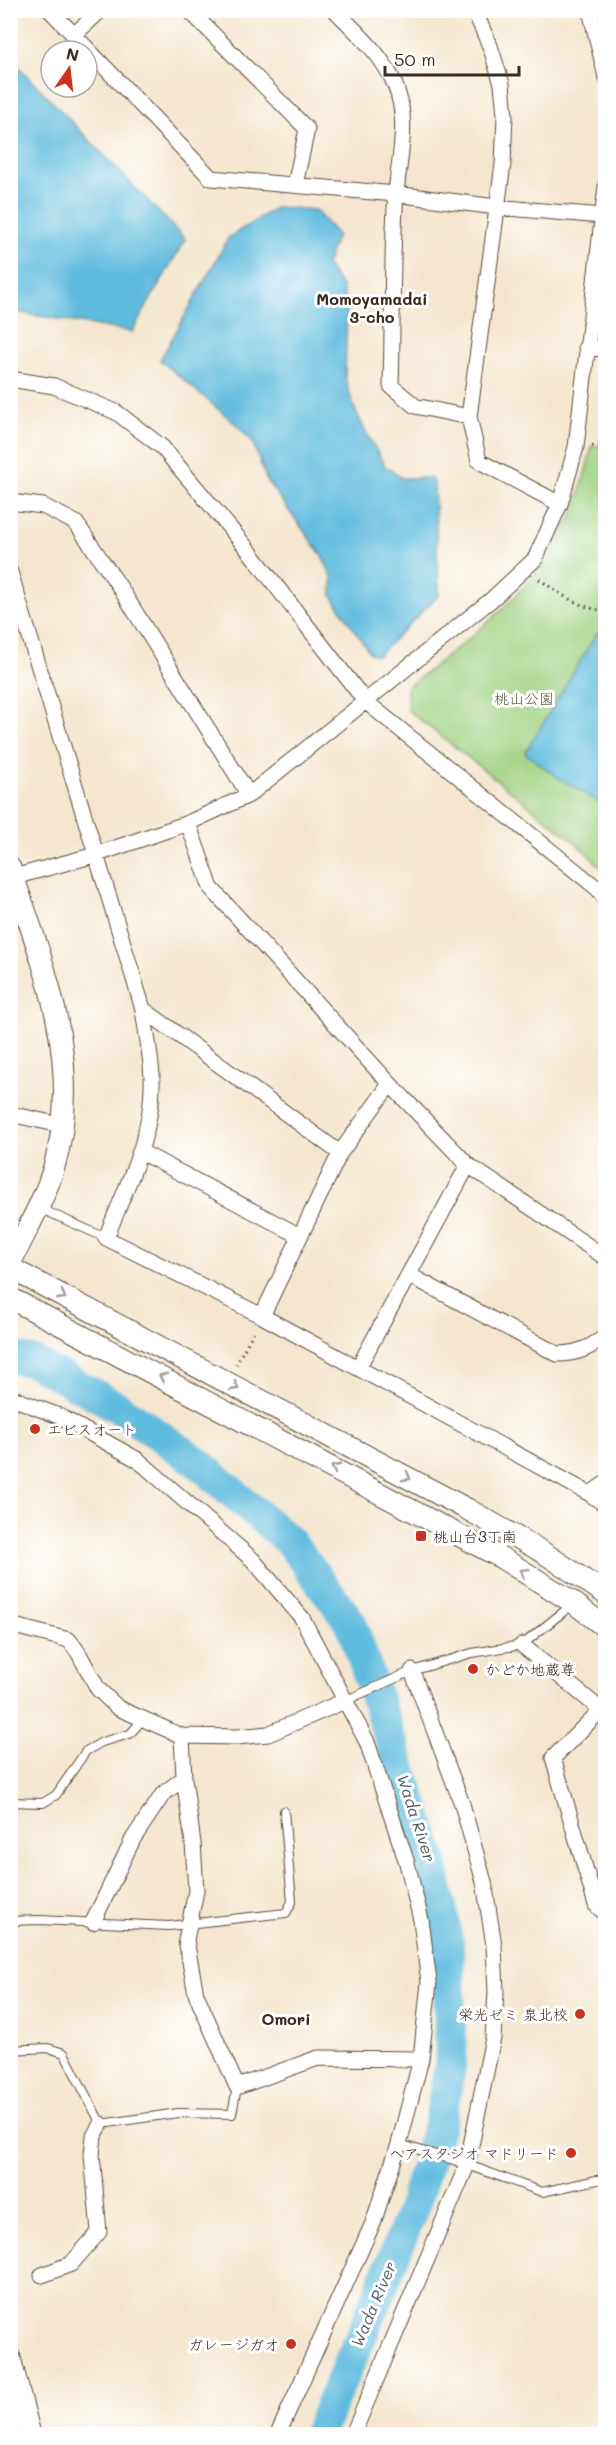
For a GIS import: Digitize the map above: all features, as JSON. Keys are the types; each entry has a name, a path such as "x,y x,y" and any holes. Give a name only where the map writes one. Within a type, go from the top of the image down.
{"street":[{"path":"50,10 211,178 396,194 604,224"},
{"path":"74,35 101,10"},
{"path":"189,10 307,129 295,185"},
{"path":"335,10 385,64 396,86 403,113 404,136 396,194 391,386 415,406 469,417"},
{"path":"474,10 490,46 502,84 504,105 503,164 469,417 479,461 560,504"},
{"path":"596,12 606,77"},
{"path":"574,1603 602,1585 467,1509 226,1383 10,1266 54,1167 61,1125 63,1049 41,951 12,874 95,855 188,823 249,795 491,600 535,559 560,504 576,447 586,347 604,224 606,186"},
{"path":"586,347 606,349"},
{"path":"10,379 54,386 116,412 162,447 250,552 365,701 598,889 606,900"},
{"path":"10,502 43,506 76,523 119,586 249,795"},
{"path":"10,572 143,1009 152,1079 149,1119 141,1152 106,1238 262,1316 590,1494 606,1505"},
{"path":"188,823 211,888 390,1084 468,1165 606,1258"},
{"path":"143,1009 340,1154"},
{"path":"262,1316 340,1154 390,1084"},
{"path":"10,1114 61,1125"},
{"path":"141,1152 300,1236"},
{"path":"358,1368 468,1165"},
{"path":"409,1275 557,1354 572,1354 591,1347 606,1336"},
{"path":"10,1298 429,1517 500,1557 574,1603 606,1628"},
{"path":"10,1397 61,1417 138,1460 253,1560 302,1618 347,1700 367,1742 407,1863 421,1920 429,1982 421,2059 401,2145 373,2223 278,2434"},
{"path":"590,1494 606,1483"},
{"path":"10,1625 69,1640 98,1689 118,1708 182,1736 237,1737 268,1734 347,1700"},
{"path":"522,1645 604,1712 553,1758 596,1905 606,1914"},
{"path":"353,2434 463,2163 493,2038 496,1993 494,1945 484,1882 462,1804 409,1672"},
{"path":"182,1736 196,1891 186,1940 196,1994 237,2087 318,2058 421,2059"},
{"path":"93,1922 134,1839 164,1794 184,1778"},
{"path":"42,2275 71,2264 99,2232 92,2155 94,2136 101,2124"},
{"path":"10,2358 30,2434"}],"lane":[{"path":"38,1207 106,1238"},
{"path":"347,1700 409,1672 472,1653 522,1645 574,1603"},
{"path":"10,1802 43,1803 56,1795 86,1751 102,1742 130,1734 143,1719"},
{"path":"10,1921 189,1925 286,1912 292,1902 284,1811"},
{"path":"10,2050 48,2048 64,2053 101,2124 178,2113 232,2114 237,2087"},
{"path":"401,2145 463,2163 542,2192 606,2178"}],"path":[{"path":"525,569 572,602 589,609 606,611"},
{"path":"226,1383 262,1316"}],"green space":[{"name":"桃山公園","path":"592,446 605,446 605,871 575,842 408,710 407,687 475,634 517,595 535,573 572,516"}],"water":[{"path":"11,59 39,88 39,99 50,99 185,239 132,332 11,311"},
{"path":"277,207 315,210 337,235 326,265 342,287 347,310 345,377 353,405 385,466 402,478 430,478 434,483 439,595 377,656 370,653 332,596 332,577 321,554 267,481 252,441 236,424 160,360 229,237"},
{"path":"597,633 606,637 605,806 557,777 525,753"}],"waterway":[{"name":"Wada River","path":"10,1358 32,1361 116,1406 196,1461 290,1542 351,1623 431,1859 448,1942 451,2060 440,2121 414,2205 376,2302 318,2434"}],"place":[{"name":"エビスオート","path":"35,1429"},
{"name":"桃山台3丁南","path":"421,1536"},
{"name":"かどか地蔵尊","path":"473,1669"},
{"name":"栄光ゼミ 泉北校","path":"580,2014"},
{"name":"ヘアスタジオ マドリード","path":"571,2153"},
{"name":"ガレージガオ","path":"291,2344"}],"district":[{"name":"Momoyamadai 3-cho","path":"372,307"},
{"name":"Omori","path":"286,2018"}]}
